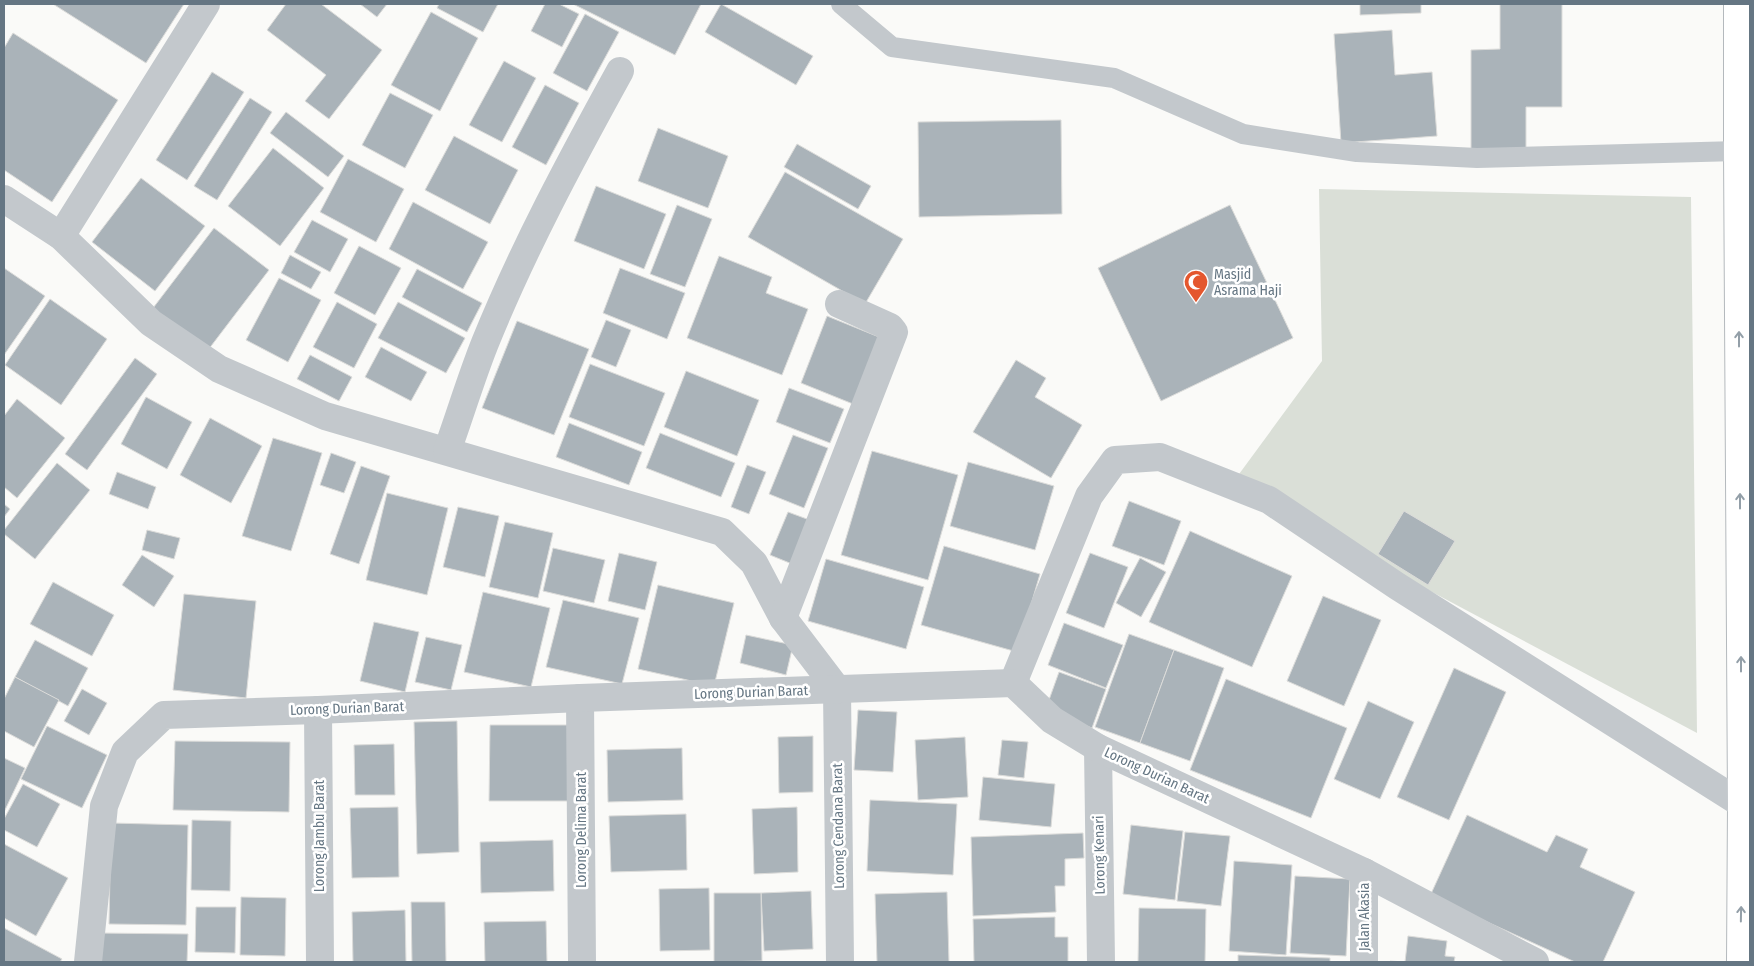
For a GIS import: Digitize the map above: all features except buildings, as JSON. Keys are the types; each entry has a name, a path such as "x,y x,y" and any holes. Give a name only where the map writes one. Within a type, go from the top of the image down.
{"highway":[{"path":"1738,4 1741,962"}],"street":[{"path":"62,236 206,4"},
{"path":"447,451 485,344 532,237 567,167 620,71"},
{"path":"4,199 62,236 151,323 219,368 325,416 722,532 754,562 783,618 837,689"},
{"path":"783,618 894,332 890,327 839,304"},
{"path":"1014,682 1089,496 1115,460 1160,458 1269,500 1397,586 1742,804"},
{"name":"Lorong Durian Barat","path":"88,962 104,806 125,752 164,715 1014,682 1052,720 1098,748 1364,872 1535,962"},
{"name":"Lorong Cendana Barat","path":"837,689 840,962"},
{"name":"Lorong Delima Barat","path":"580,698 582,962"},
{"name":"Lorong Jambu Barat","path":"318,710 320,962"},
{"name":"Lorong Kenari","path":"1098,748 1100,962"},
{"name":"Jalan Akasia","path":"1364,872 1364,962"}],"lane":[{"path":"841,4 892,47 1114,78 1243,134 1357,152 1477,158 1738,151"}],"shaded area":[{"path":"1319,189 1691,197 1697,733 1231,485 1322,361"}],"place":[{"name":"Masjid Asrama Haji","path":"1196,303"}]}
